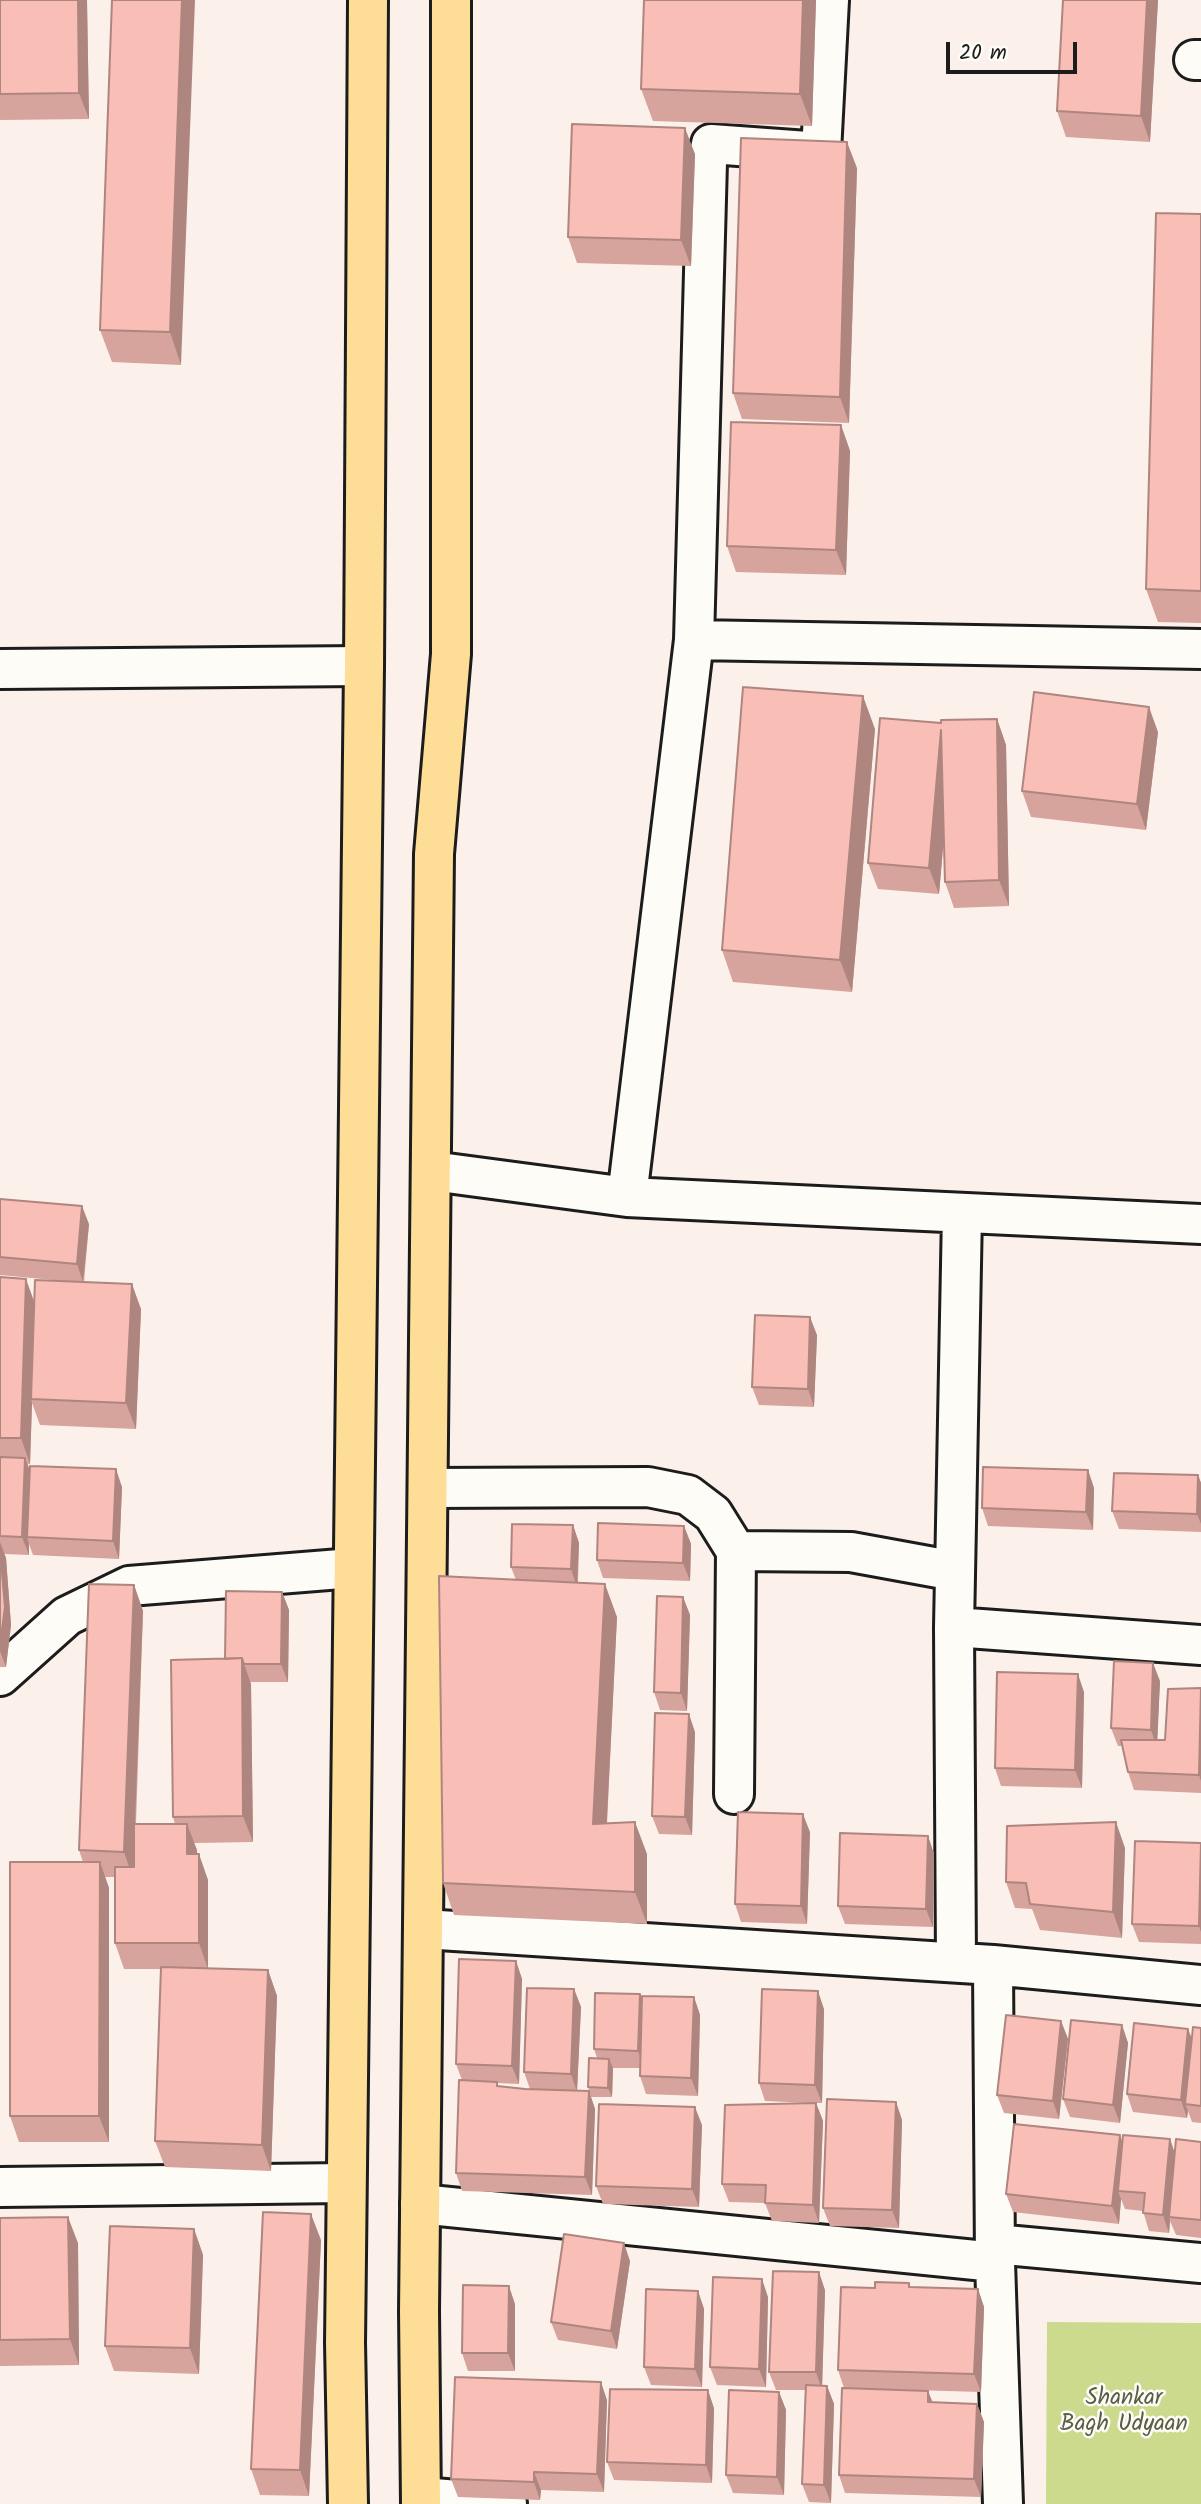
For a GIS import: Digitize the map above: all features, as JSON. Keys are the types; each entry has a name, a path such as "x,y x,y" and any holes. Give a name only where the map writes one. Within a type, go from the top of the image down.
{"main road":[{"path":"348,2504 346,2183 364,666 368,0"},
{"path":"421,2501 420,2204 434,854 451,654 451,0"}],"street":[{"path":"627,1197 694,640 707,162 711,144 821,152 829,0"},
{"path":"694,640 1201,649"},
{"path":"0,669 364,666"},
{"path":"432,1171 627,1197 1201,1224"},
{"path":"956,1962 954,1627 962,1213"},
{"path":"428,1489 648,1487 688,1495 713,1514 736,1551 734,1794"},
{"path":"736,1551 851,1552 955,1572"},
{"path":"0,1676 67,1616 129,1586 354,1568"},
{"path":"954,1627 1201,1645"},
{"path":"423,1929 956,1962 1201,1985"},
{"path":"993,1965 995,2253 1003,2504"},
{"path":"0,2187 346,2183"},
{"path":"420,2204 995,2253 1201,2263"},
{"path":"421,2501 507,2504"}],"green space":[{"name":"Shankar Bagh Udyaan","path":"1047,2322 1201,2323 1201,2504 1046,2504"}],"building":[{"path":"0,0 78,0 79,93 0,94"},
{"path":"112,0 182,0 170,332 100,330"},
{"path":"644,0 803,0 800,94 641,89"},
{"path":"1063,0 1147,0 1141,116 1057,111"},
{"path":"572,124 685,128 681,240 568,237"},
{"path":"741,138 847,142 840,397 733,393"},
{"path":"1156,213 1201,214 1201,591 1146,589"},
{"path":"731,422 841,425 836,550 727,546"},
{"path":"743,687 863,696 840,960 722,950"},
{"path":"1034,692 1149,707 1137,804 1022,791"},
{"path":"880,718 941,723 941,720 997,719 999,880 945,882 941,730 929,868 868,863"},
{"path":"0,1199 82,1206 77,1264 0,1257"},
{"path":"0,1277 26,1279 21,1438 0,1438"},
{"path":"35,1280 132,1284 126,1403 31,1399"},
{"path":"755,1315 810,1317 808,1389 752,1387"},
{"path":"0,1457 25,1458 22,1537 0,1536"},
{"path":"30,1466 116,1469 113,1541 27,1537"},
{"path":"983,1467 1088,1470 1086,1512 982,1508"},
{"path":"1114,1473 1198,1475 1197,1514 1112,1511"},
{"path":"598,1523 684,1526 683,1563 597,1560"},
{"path":"512,1524 573,1525 571,1569 511,1567"},
{"path":"0,1549 5,1607 0,1645"},
{"path":"439,1576 605,1584 593,1824 635,1822 635,1892 443,1883"},
{"path":"89,1584 134,1585 124,1852 79,1850"},
{"path":"226,1591 282,1592 281,1664 244,1664 242,1658 225,1659"},
{"path":"657,1596 683,1597 681,1693 654,1692"},
{"path":"242,1658 243,1816 173,1817 171,1660"},
{"path":"1114,1661 1153,1663 1151,1730 1111,1728"},
{"path":"997,1672 1078,1674 1075,1770 995,1768"},
{"path":"1201,1688 1199,1775 1128,1772 1121,1740 1165,1740 1168,1689"},
{"path":"655,1713 689,1714 685,1817 652,1816"},
{"path":"738,1812 803,1814 801,1906 735,1904"},
{"path":"1116,1822 1113,1912 1030,1904 1026,1883 1006,1882 1007,1826"},
{"path":"134,1824 187,1824 187,1854 199,1854 199,1943 115,1943 115,1867 134,1867"},
{"path":"840,1833 928,1836 926,1909 838,1906"},
{"path":"1135,1841 1201,1843 1199,1926 1132,1924"},
{"path":"10,1862 100,1862 99,2116 10,2116"},
{"path":"459,1959 516,1961 512,2066 456,2064"},
{"path":"161,1967 268,1970 262,2145 155,2141"},
{"path":"527,1988 574,1989 571,2074 524,2072"},
{"path":"762,1989 818,1991 815,2085 759,2083"},
{"path":"595,1993 640,1994 638,2051 594,2049"},
{"path":"642,1996 694,1997 691,2078 640,2076"},
{"path":"1006,2015 1061,2021 1053,2101 997,2095"},
{"path":"1071,2020 1122,2025 1113,2105 1063,2099"},
{"path":"1134,2023 1188,2029 1181,2100 1127,2094"},
{"path":"1193,2027 1201,2028 1201,2106 1185,2104"},
{"path":"589,2058 609,2059 608,2088 588,2087"},
{"path":"459,2080 497,2082 497,2086 525,2089 589,2091 585,2177 456,2173"},
{"path":"827,2099 896,2102 892,2210 823,2208"},
{"path":"816,2103 813,2205 765,2203 766,2185 722,2184 725,2105"},
{"path":"599,2104 695,2107 692,2189 596,2186"},
{"path":"1014,2124 1120,2135 1112,2206 1006,2194"},
{"path":"1123,2135 1170,2139 1163,2215 1143,2213 1145,2193 1118,2191"},
{"path":"1176,2139 1201,2142 1201,2220 1169,2217"},
{"path":"263,2212 311,2214 300,2470 251,2469"},
{"path":"68,2217 70,2339 0,2340 0,2218"},
{"path":"110,2226 194,2229 190,2348 105,2346"},
{"path":"564,2234 624,2243 611,2331 551,2322"},
{"path":"773,2271 819,2272 816,2372 769,2372"},
{"path":"713,2277 762,2279 759,2369 710,2367"},
{"path":"875,2282 909,2283 909,2287 978,2289 974,2374 838,2370 841,2287 875,2288"},
{"path":"463,2285 509,2286 508,2353 462,2353"},
{"path":"646,2289 698,2291 695,2369 644,2367"},
{"path":"455,2377 601,2382 597,2474 534,2472 534,2482 451,2479"},
{"path":"806,2385 827,2386 824,2485 802,2484"},
{"path":"842,2388 928,2391 928,2402 977,2404 974,2479 839,2475"},
{"path":"610,2389 708,2390 706,2465 607,2462"},
{"path":"729,2390 779,2392 777,2477 726,2475"}]}
